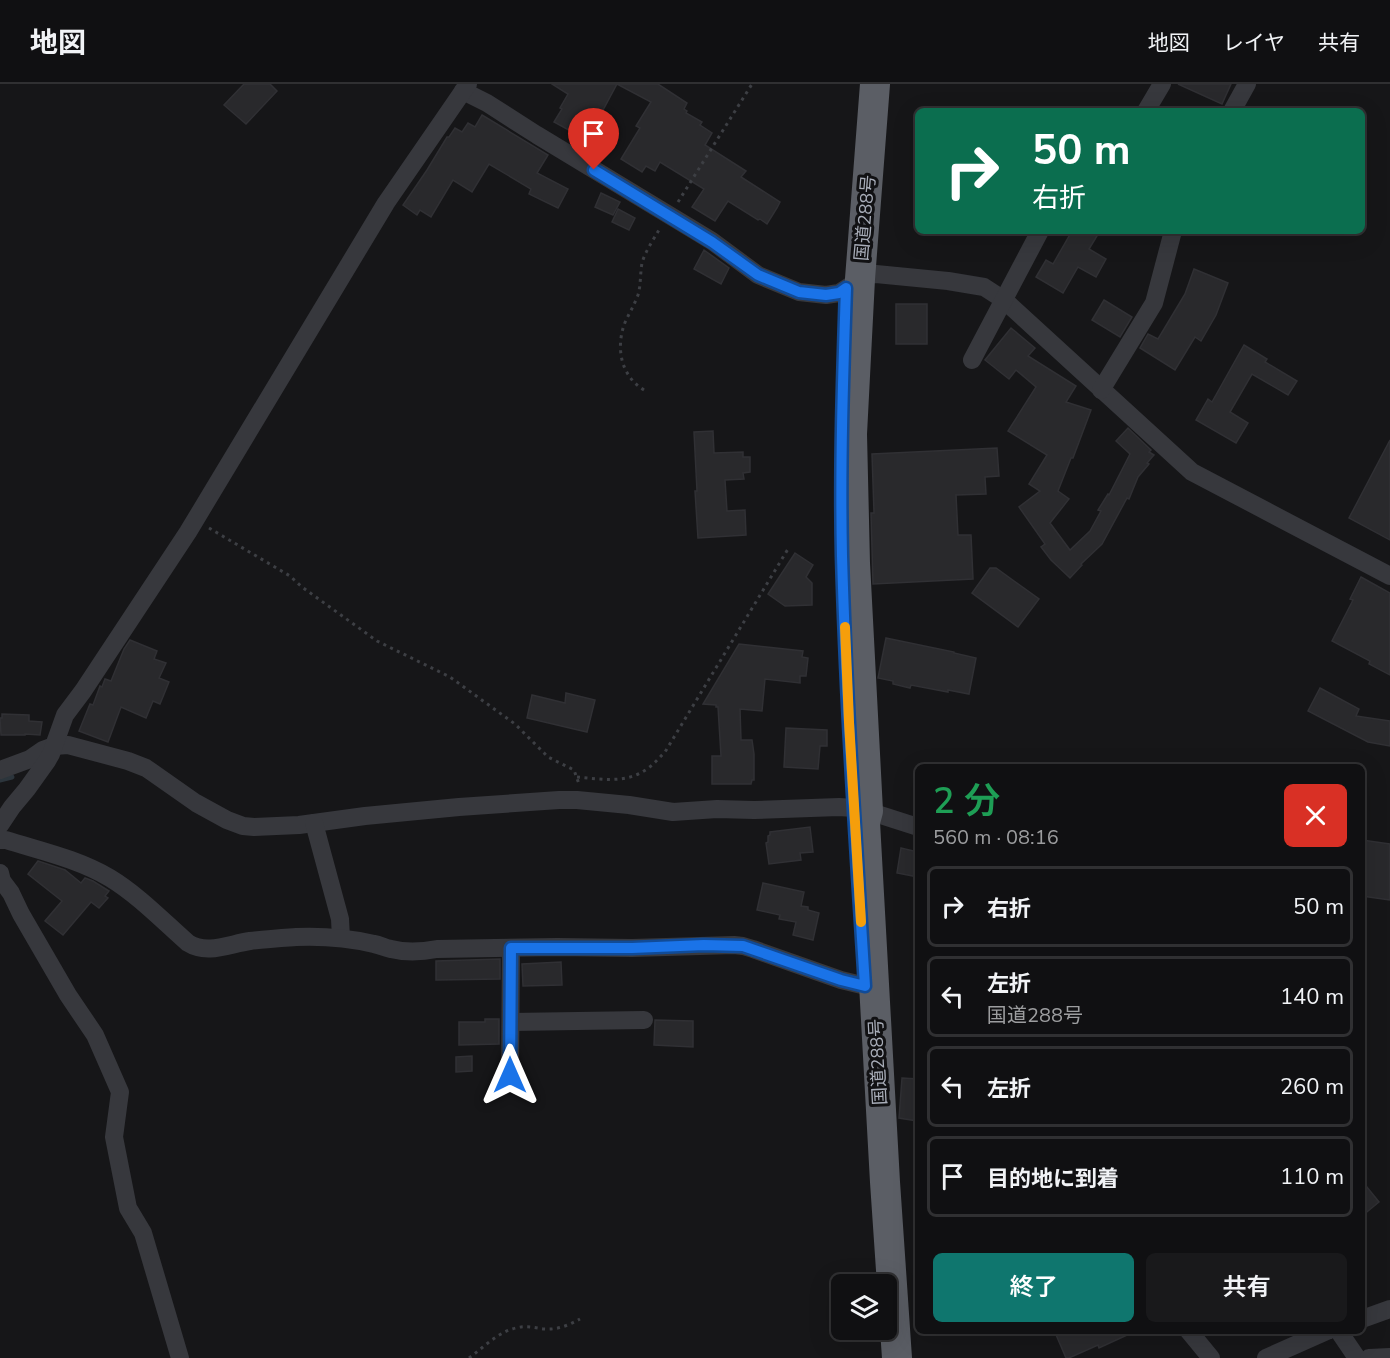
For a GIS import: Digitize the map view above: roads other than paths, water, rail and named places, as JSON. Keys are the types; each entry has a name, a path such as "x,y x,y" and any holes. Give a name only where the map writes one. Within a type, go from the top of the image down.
{"highway":[{"name":"国道288号","path":"853,284 850,245 861,84"},
{"name":"国道288号","path":"875,84 853,284 842,426 842,555 849,722 861,809 878,1274"},
{"name":"国道288号","path":"869,987 897,1358"},
{"path":"879,1340 880,1358"}],"street":[{"path":"1148,108 1162,84"},
{"path":"1234,108 1247,84"},
{"path":"0,825 47,761 65,715 195,520 386,203 466,87 537,135 712,242 758,275 799,292 826,295 839,293 865,276 876,274 948,280 984,287 1004,300 1192,472 1390,576"},
{"path":"972,360 1038,234"},
{"path":"1101,390 1154,303 1172,234"},
{"path":"0,770 30,759 43,750 68,745 146,768 196,803 243,826 266,827 459,807 559,800 629,805 673,812 839,807 861,809 915,826"},
{"path":"314,823 340,918 341,938"},
{"path":"0,840 58,855 108,877 130,892 194,947 209,949 250,941 295,937 341,938 408,952 437,949 743,946 841,980 869,987"},
{"path":"0,873 2,881 68,995 95,1035 120,1092 114,1137 128,1208 143,1233 180,1358"},
{"path":"510,1075 511,948"},
{"path":"511,1022 644,1020"},
{"path":"1365,1318 1390,1310"},
{"path":"1191,1334 1211,1358"},
{"path":"1266,1358 1320,1334"},
{"path":"1341,1334 1357,1358"},
{"path":"1369,1358 1390,1357"}],"waterway":[{"path":"0,780 12,777"}]}
